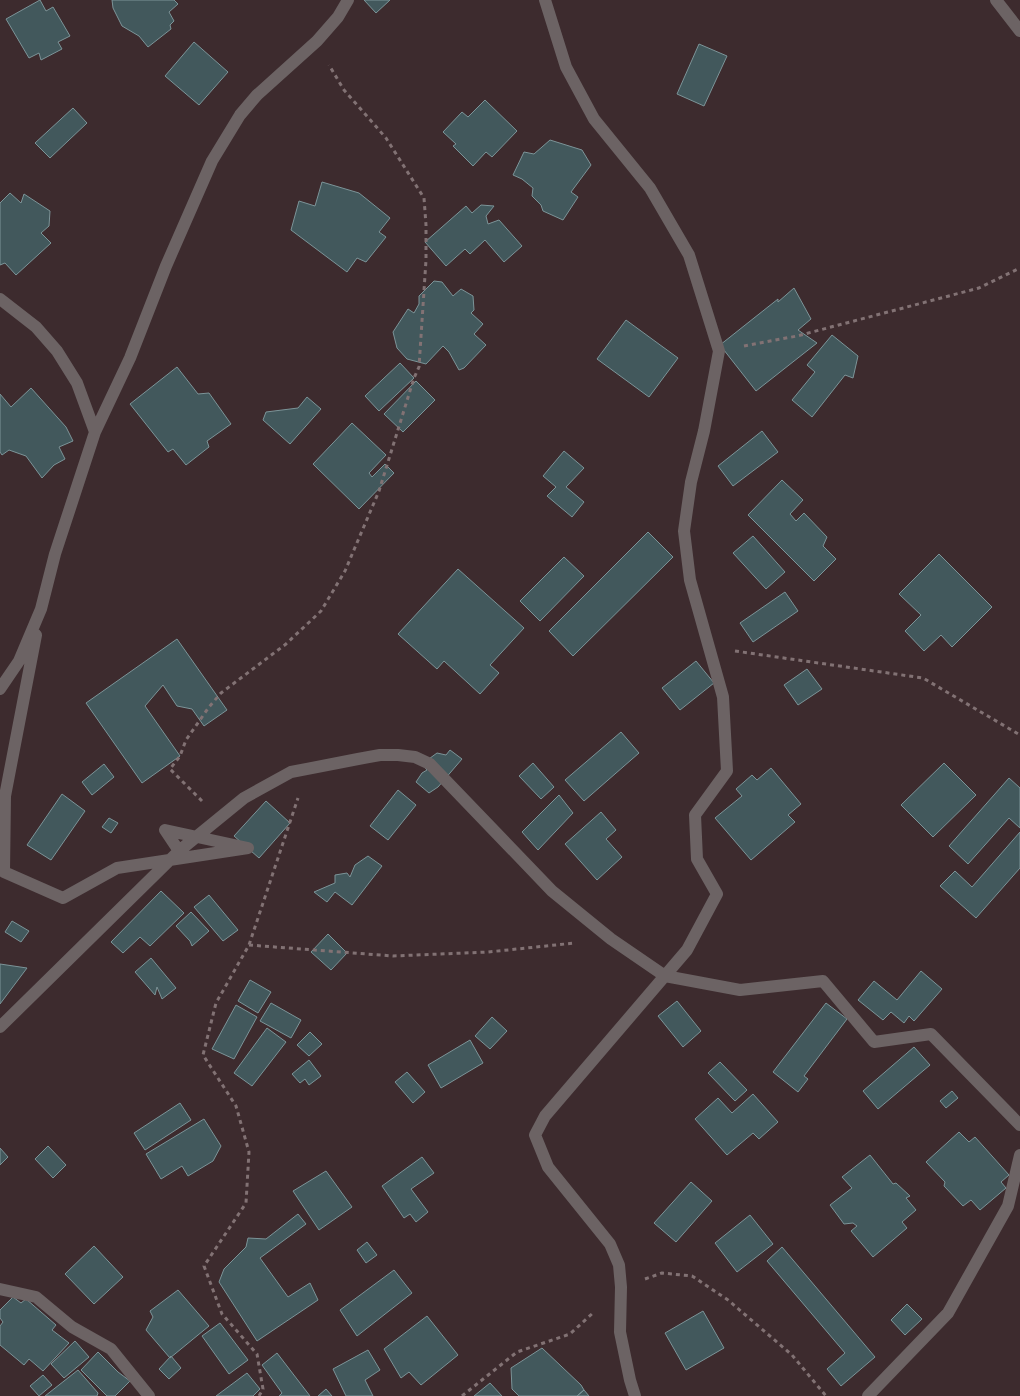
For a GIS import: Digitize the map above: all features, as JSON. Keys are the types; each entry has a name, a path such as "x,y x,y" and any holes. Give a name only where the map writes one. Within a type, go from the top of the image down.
{"street":[{"path":"179,851 165,830 248,848 117,868 63,898 4,872 5,796 41,608 55,554 96,432 130,358 166,266 212,161 240,115 257,95 317,41 338,17 348,0"},
{"path":"545,0 566,67 594,119 650,188 689,255 719,350 704,431 691,482 684,531 690,580 723,697 727,771 695,814 697,859 717,894 687,950 545,1116 535,1135 548,1167 610,1244 618,1265 621,1287 620,1332 635,1396"},
{"path":"996,0 1020,31"},
{"path":"0,299 36,327 57,352 77,383 96,432"},
{"path":"0,689 19,660 41,608"},
{"path":"0,1026 179,851 244,798 291,772 380,755 415,757 430,764 552,891 611,939 665,976 740,990 823,981 874,1042 931,1034 1020,1125"},
{"path":"868,1396 948,1313 1008,1206 1020,1155"},
{"path":"0,1289 36,1296 72,1328 111,1349 149,1396"}],"path":[{"path":"203,802 170,769 180,756 186,740 221,693 286,644 322,611 345,571 379,491 419,366 426,260 424,198 386,138 344,90 317,41"},
{"path":"719,350 797,336 980,288 1020,268"},
{"path":"710,647 813,664 923,678 1020,735"},
{"path":"259,1396 263,1389 257,1354 222,1314 204,1266 246,1204 249,1152 236,1106 203,1055 216,1003 249,946 306,769"},
{"path":"249,946 393,956 488,952 611,939"},
{"path":"462,1396 517,1352 570,1334 621,1287 662,1273 692,1276 728,1300 792,1354 826,1396"}],"building":[{"path":"40,0 46,11 53,7 70,36 58,42 62,49 41,60 39,53 29,58 6,19"},
{"path":"112,0 174,0 178,4 169,12 174,21 170,25 171,29 148,47 139,36 122,26 113,8"},
{"path":"364,0 390,0 376,13"},
{"path":"194,42 228,72 199,105 165,76"},
{"path":"699,44 727,56 704,106 677,94"},
{"path":"485,100 517,131 492,157 486,152 473,166 453,146 456,144 443,132 462,112 468,117"},
{"path":"73,108 87,123 50,158 35,143"},
{"path":"550,140 582,150 591,165 571,192 578,197 563,220 543,211 541,205 532,196 533,188 522,179 513,175 524,152 534,154"},
{"path":"322,182 359,193 390,218 379,232 386,237 366,262 357,258 347,272 291,230 299,201 315,206"},
{"path":"10,193 21,203 24,194 50,211 49,226 41,233 51,243 16,275 5,263 0,265 0,203"},
{"path":"481,205 494,206 486,216 488,224 499,220 522,246 504,262 485,240 470,254 465,249 446,266 425,242 466,206 472,213"},
{"path":"434,281 442,282 453,296 461,289 473,296 474,310 471,313 483,324 474,334 486,345 464,368 459,370 449,352 443,346 426,364 407,359 397,348 393,332 408,309 414,313 419,304 419,296"},
{"path":"794,288 811,319 798,330 817,343 756,391 720,345"},
{"path":"626,320 678,358 649,397 597,359"},
{"path":"832,335 858,356 853,378 845,375 812,417 792,400 815,372 807,365"},
{"path":"400,363 414,378 379,411 365,396"},
{"path":"177,367 198,394 209,393 231,424 207,441 209,447 186,465 173,449 168,452 130,404"},
{"path":"416,381 435,400 403,432 384,414"},
{"path":"31,388 66,427 73,441 59,447 65,459 54,465 42,478 26,456 9,450 2,455 0,452 0,394 11,407"},
{"path":"307,397 321,409 290,444 263,420 266,412 298,408"},
{"path":"352,423 386,455 369,473 372,477 385,464 394,473 359,509 313,464"},
{"path":"762,431 778,452 733,486 718,466"},
{"path":"564,451 584,468 566,487 584,502 572,517 547,496 556,487 543,476"},
{"path":"782,480 803,500 790,514 796,521 804,513 827,537 823,546 836,559 814,581 748,515"},
{"path":"648,532 673,557 573,656 549,631"},
{"path":"753,536 785,572 766,589 733,553"},
{"path":"939,554 992,607 952,647 941,635 924,651 905,631 921,615 899,594"},
{"path":"564,557 584,576 540,621 520,601"},
{"path":"458,569 524,628 490,665 499,673 480,694 444,661 437,669 398,634"},
{"path":"785,592 798,611 753,642 740,623"},
{"path":"177,639 227,710 204,726 192,709 177,706 163,685 145,706 180,756 142,783 86,703"},
{"path":"696,661 714,683 680,710 662,688"},
{"path":"807,669 822,689 798,705 784,685"},
{"path":"621,732 639,753 584,801 565,780"},
{"path":"450,750 462,759 438,787 429,793 416,782 422,773 427,770 422,764 437,753 446,755"},
{"path":"533,763 554,787 541,799 519,776"},
{"path":"944,763 976,795 933,837 901,805"},
{"path":"104,764 114,777 92,795 82,782"},
{"path":"771,768 801,804 788,815 795,822 751,860 715,818 742,796 736,789 752,775 757,780"},
{"path":"1009,778 1020,788 1020,828 1009,818 968,864 949,846"},
{"path":"398,790 416,805 388,840 370,826"},
{"path":"62,794 85,811 51,860 27,845"},
{"path":"559,795 573,813 538,850 522,832"},
{"path":"266,801 290,823 259,858 234,836"},
{"path":"601,812 616,830 606,839 622,857 597,880 565,844"},
{"path":"109,818 118,823 111,833 102,827"},
{"path":"1020,832 1020,868 976,918 940,886 955,871 972,887"},
{"path":"368,856 382,866 352,905 335,892 327,902 314,892 335,883 335,875 347,873 350,877 355,865"},
{"path":"161,891 184,913 150,946 140,937 123,953 111,942"},
{"path":"209,895 238,930 223,941 194,907"},
{"path":"191,912 209,931 192,946 190,941 176,926"},
{"path":"12,921 29,931 21,942 5,932"},
{"path":"328,934 347,953 331,970 311,952"},
{"path":"151,958 176,988 162,999 157,987 155,995 135,972"},
{"path":"0,964 27,968 0,1004"},
{"path":"921,971 942,989 914,1021 909,1016 904,1023 891,1012 883,1020 858,1000 874,981 897,1000"},
{"path":"250,980 271,992 258,1013 238,1001"},
{"path":"677,1001 701,1031 683,1047 658,1016"},
{"path":"271,1003 301,1020 291,1038 260,1021"},
{"path":"826,1003 847,1019 804,1076 808,1079 798,1092 773,1072"},
{"path":"236,1005 257,1017 234,1059 212,1049"},
{"path":"492,1017 507,1031 490,1049 475,1036"},
{"path":"267,1028 286,1042 252,1086 234,1073"},
{"path":"310,1032 322,1044 309,1056 297,1045"},
{"path":"470,1040 483,1063 441,1088 428,1065"},
{"path":"914,1047 930,1065 878,1109 863,1091"},
{"path":"309,1060 321,1076 309,1085 305,1079 300,1083 292,1074"},
{"path":"720,1062 747,1090 735,1101 708,1073"},
{"path":"407,1072 425,1092 413,1103 395,1082"},
{"path":"952,1091 958,1098 946,1108 940,1101"},
{"path":"753,1094 778,1122 759,1139 753,1133 727,1155 695,1119 718,1098 732,1113"},
{"path":"180,1103 191,1120 145,1150 134,1133"},
{"path":"204,1119 221,1146 213,1161 188,1176 182,1166 161,1179 146,1154"},
{"path":"959,1132 969,1142 975,1137 1009,1175 1001,1182 1006,1188 980,1210 971,1200 963,1206 944,1186 945,1182 926,1162"},
{"path":"48,1146 66,1165 53,1178 35,1159"},
{"path":"0,1148 8,1157 0,1165"},
{"path":"870,1155 893,1184 896,1183 910,1196 906,1198 916,1210 902,1222 907,1228 873,1257 851,1231 857,1226 853,1223 844,1224 830,1205 852,1188 842,1177"},
{"path":"422,1157 434,1173 411,1189 428,1212 416,1222 410,1214 404,1218 382,1186"},
{"path":"326,1171 352,1207 319,1230 293,1191"},
{"path":"691,1182 712,1201 676,1242 654,1223"},
{"path":"298,1214 306,1224 260,1258 288,1297 310,1283 318,1300 257,1341 219,1282 224,1269 246,1247 248,1238 266,1239"},
{"path":"750,1215 773,1244 737,1272 715,1243"},
{"path":"367,1242 377,1255 366,1263 357,1250"},
{"path":"94,1246 123,1277 94,1304 65,1274"},
{"path":"782,1247 875,1357 841,1386 827,1369 845,1353 767,1261"},
{"path":"394,1270 412,1293 357,1336 340,1310"},
{"path":"178,1290 209,1326 170,1358 146,1330 153,1317 150,1311"},
{"path":"13,1297 21,1303 26,1299 56,1325 52,1330 69,1343 43,1371 29,1359 24,1365 0,1345 0,1326 3,1322 0,1318 0,1310"},
{"path":"907,1304 922,1319 905,1335 891,1320"},
{"path":"703,1311 724,1348 686,1370 665,1333"},
{"path":"427,1316 458,1355 421,1385 409,1372 401,1378 384,1349"},
{"path":"220,1323 248,1360 229,1374 202,1336"},
{"path":"75,1341 89,1357 64,1378 51,1364"},
{"path":"542,1348 581,1385 584,1390 577,1396 519,1396 512,1389 511,1368"},
{"path":"368,1350 380,1370 365,1380 373,1396 346,1396 333,1369"},
{"path":"98,1352 130,1381 115,1396 107,1396 81,1370"},
{"path":"277,1353 310,1396 279,1396 282,1393 262,1365"},
{"path":"171,1356 181,1368 169,1379 159,1369"},
{"path":"78,1370 98,1393 97,1396 45,1396"},
{"path":"247,1373 260,1389 253,1396 216,1396"},
{"path":"43,1375 52,1385 39,1396 30,1386"},
{"path":"490,1383 502,1396 474,1396"},
{"path":"326,1389 332,1396 318,1396"},
{"path":"584,1390 589,1396 577,1396"}]}
